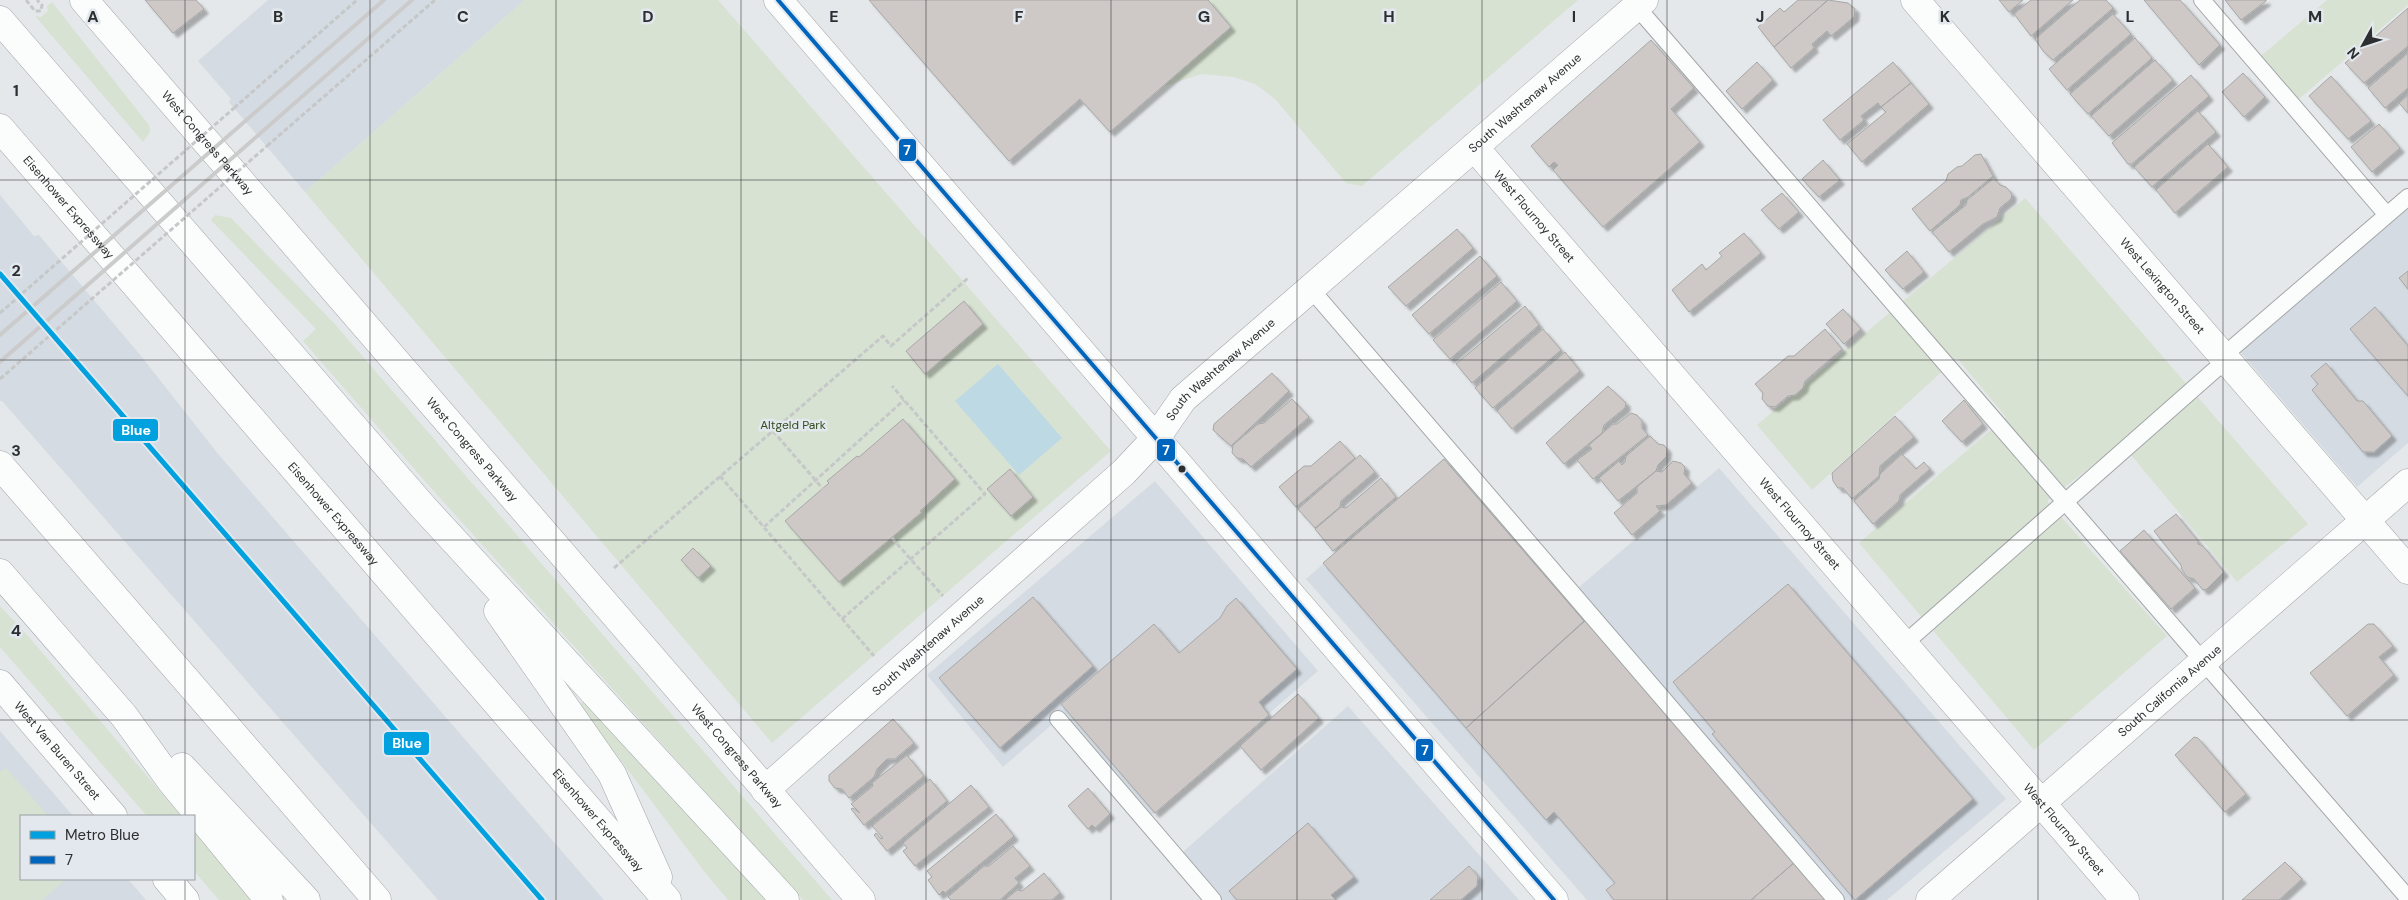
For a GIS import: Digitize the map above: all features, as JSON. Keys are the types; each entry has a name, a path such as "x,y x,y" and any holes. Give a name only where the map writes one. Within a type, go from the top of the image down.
{"main road":[{"name":"West Congress Parkway","path":"84,0 860,900"},
{"path":"778,0 1554,900"},
{"name":"West Lexington Street","path":"1915,0 2408,570"},
{"name":"South Washtenaw Avenue","path":"765,790 1124,472 1156,438 1183,399 1640,3"},
{"path":"0,20 424,508 785,900"},
{"name":"Eisenhower Expressway","path":"0,128 667,900"},
{"name":"West Flournoy Street","path":"1474,147 2125,900"},
{"path":"0,465 377,900"},
{"name":"South California Avenue","path":"1930,900 2408,483"},
{"path":"424,508 612,774 667,900"},
{"path":"0,573 124,716 171,781 269,900"},
{"name":"West Van Buren Street","path":"0,684 112,815"},
{"path":"124,716 184,769 306,900"},
{"path":"168,880 185,900"}],"lane":[{"path":"2202,0 2388,215"},
{"path":"1640,3 2065,503 2408,898"},
{"path":"1904,644 2408,198"},
{"path":"1310,288 1836,900"},
{"path":"1058,719 1213,900"}],"path":[{"path":"26,0 35,11 41,11 42,5 38,0"},
{"path":"0,313 357,0"},
{"path":"0,380 435,0"},
{"path":"614,568 884,336 892,346 968,278"},
{"path":"842,619 985,494 892,386"},
{"path":"764,527 904,400"},
{"path":"773,431 823,489"},
{"path":"720,476 875,657"},
{"path":"892,538 944,596"}],"shaded area":[{"path":"268,0 525,0 305,192 229,102 231,99 198,61"},
{"path":"0,195 34,236 39,235 141,356 219,455 604,900 438,900 2,401 0,401"},
{"path":"2408,197 2408,443 2357,487 2235,346"},
{"path":"1451,452 1572,593 1719,468 2006,799 1887,900 1587,900 1306,579"},
{"path":"1155,481 1318,671 1145,821 1057,720 1003,767 927,675"},
{"path":"1348,706 1519,900 1213,900 1176,858"},
{"path":"0,731 72,815 20,815 20,880 129,880 146,900 0,900"}],"green space":[{"name":"Altgeld Park","path":"525,0 718,0 1111,451 772,743 305,192"},
{"path":"1208,0 1578,0 1362,186 1346,183 1275,99 1255,84 1234,77 1201,74 1162,87 1231,27"},
{"path":"2327,0 2408,0 2408,5 2299,99 2261,56"},
{"path":"52,2 149,125 150,132 143,142 35,16 41,17 48,11 47,6"},
{"path":"2025,198 2308,524 2237,582 2121,443 2047,501 2167,636 2034,750 1859,543 2006,417 1957,358 1812,490 1757,425"},
{"path":"215,215 231,218 333,322 832,900 803,900 431,488 303,341 316,329 211,220"},
{"path":"0,606 29,637 180,815 146,815 0,647"},
{"path":"587,699 765,900 728,900 707,875 579,705"},
{"path":"6,768 47,815 20,815 20,880 65,880 42,900 0,900 0,772"},
{"path":"195,832 251,900 219,900 195,872"}],"water":[{"path":"998,364 1062,438 1019,475 955,401"}],"building":[{"path":"145,0 196,0 204,9 173,33"},
{"path":"869,0 1208,0 1231,27 1110,132 1080,99 1009,161"},
{"path":"1798,0 1828,0 1774,47 1758,27 1780,8 1784,12"},
{"path":"1828,0 1848,3 1855,9 1854,17 1831,36 1827,31 1812,44 1814,48 1791,68 1774,47"},
{"path":"1999,0 2023,0 2009,12"},
{"path":"2031,0 2073,0 2031,36 2014,14"},
{"path":"2080,0 2106,0 2113,8 2053,60 2043,51 2035,39"},
{"path":"2144,0 2180,0 2220,45 2199,65"},
{"path":"2225,0 2266,0 2266,1 2241,20"},
{"path":"2408,8 2408,46 2364,83 2345,63"},
{"path":"2113,14 2131,34 2067,90 2049,69"},
{"path":"2135,38 2152,58 2088,114 2070,94"},
{"path":"1651,40 1694,88 1671,109 1700,142 1603,227 1553,170 1558,165 1554,162 1549,167 1531,146"},
{"path":"2408,53 2408,88 2385,108 2368,88"},
{"path":"2155,60 2173,80 2109,136 2091,116"},
{"path":"1757,62 1773,80 1742,109 1726,91"},
{"path":"1893,62 1911,83 1881,107 1878,103 1861,116 1864,120 1840,140 1823,120"},
{"path":"2243,73 2265,97 2244,117 2222,92"},
{"path":"2191,75 2209,96 2132,164 2128,164 2112,143"},
{"path":"2331,76 2371,121 2348,139 2309,96"},
{"path":"1911,83 1929,104 1862,162 1847,144 1886,112 1881,107"},
{"path":"2408,95 2408,113 2399,103"},
{"path":"2198,111 2216,132 2152,187 2134,167"},
{"path":"2379,124 2400,148 2372,172 2351,147"},
{"path":"2208,144 2228,167 2175,213 2156,190"},
{"path":"1981,154 1993,176 1968,197 1961,200 1960,205 1930,231 1912,209 1946,181 1948,174 1957,167 1962,166 1975,155"},
{"path":"1823,160 1840,180 1819,197 1802,179"},
{"path":"1994,178 2012,194 2011,199 2000,208 1997,217 1983,224 1949,252 1932,232 1966,205 1967,200"},
{"path":"1782,193 1799,212 1779,229 1761,210"},
{"path":"1457,229 1473,248 1406,306 1388,287"},
{"path":"1744,233 1761,253 1689,312 1672,290 1702,264 1706,270 1722,256 1719,253"},
{"path":"1907,251 1924,272 1903,289 1885,270"},
{"path":"1480,256 1497,276 1429,334 1412,315"},
{"path":"2408,271 2408,289 2399,278"},
{"path":"1501,282 1517,301 1450,359 1433,340"},
{"path":"964,301 983,324 925,374 906,351"},
{"path":"1525,306 1539,325 1472,383 1456,364"},
{"path":"2375,307 2408,346 2408,396 2350,329"},
{"path":"1843,309 1861,329 1844,344 1826,324"},
{"path":"1543,329 1561,350 1493,408 1475,388"},
{"path":"1825,329 1842,349 1805,381 1803,388 1795,395 1788,396 1775,407 1768,406 1762,399 1763,393 1755,384 1788,356 1794,356"},
{"path":"1565,352 1580,371 1512,429 1497,411"},
{"path":"2326,363 2357,401 2363,401 2392,436 2374,452 2363,452 2312,390 2318,384 2311,376"},
{"path":"1272,373 1289,391 1231,446 1213,430 1214,424"},
{"path":"1608,386 1626,403 1625,408 1604,425 1602,433 1564,464 1546,443"},
{"path":"1292,399 1309,417 1251,467 1243,459 1237,458 1232,453 1233,445 1258,424 1264,423"},
{"path":"1964,400 1983,424 1962,442 1942,421"},
{"path":"1631,413 1637,415 1642,421 1642,428 1648,435 1593,479 1577,460 1592,449 1589,445 1613,424 1617,424"},
{"path":"1895,416 1914,437 1880,466 1879,476 1852,499 1843,488 1838,488 1833,481 1832,473"},
{"path":"903,419 955,479 920,511 922,512 839,582 785,521 829,483 827,481 857,456 859,457"},
{"path":"1650,436 1658,444 1664,445 1667,449 1666,457 1658,465 1656,471 1618,501 1599,478 1619,461 1622,465 1625,462 1626,456"},
{"path":"1340,441 1355,458 1296,507 1279,487 1304,466 1311,466"},
{"path":"1902,454 1916,469 1924,462 1930,469 1900,495 1899,501 1873,524 1854,501 1879,479 1880,474"},
{"path":"1360,455 1375,472 1341,501 1340,507 1315,528 1298,509"},
{"path":"1444,459 1584,621 1466,728 1323,563"},
{"path":"1673,461 1681,463 1685,467 1684,474 1692,483 1666,505 1656,506 1660,511 1632,535 1614,513 1637,493 1637,487 1656,471 1662,472"},
{"path":"1010,469 1033,497 1011,516 987,489"},
{"path":"1381,478 1396,497 1333,551 1315,529 1341,507 1346,508"},
{"path":"2176,514 2198,541 2198,544 2203,546 2224,572 2207,589 2203,590 2194,579 2187,577 2181,565 2154,531"},
{"path":"2144,530 2195,588 2171,609 2120,551"},
{"path":"693,548 711,566 698,578 681,560"},
{"path":"1788,584 1973,799 1855,900 1712,734 1715,732 1673,682"},
{"path":"1033,597 1093,666 1000,748 939,678"},
{"path":"1236,598 1297,669 1259,702 1269,715 1155,813 1061,704 1154,624 1179,653 1220,618 1227,606"},
{"path":"1586,620 1795,862 1751,900 1614,900 1606,890 1615,883 1554,812 1546,820 1466,728"},
{"path":"2368,624 2374,624 2393,646 2379,657 2394,675 2347,716 2310,673"},
{"path":"1298,694 1319,718 1261,770 1240,746"},
{"path":"893,719 914,743 895,759 887,759 877,769 874,777 849,798 842,789 835,788 829,781 829,775"},
{"path":"2194,737 2198,738 2246,794 2225,812 2175,755"},
{"path":"907,755 924,776 864,825 851,809 853,808 860,813 851,804 873,786 872,783"},
{"path":"930,779 947,801 887,851 874,835 876,833 881,839 883,838 872,826"},
{"path":"971,785 989,807 915,866 903,851 907,848 903,843"},
{"path":"1088,788 1110,814 1095,828 1092,825 1088,829 1068,806"},
{"path":"996,814 1014,836 945,893 943,891 939,895 928,880 932,877 927,871"},
{"path":"1308,823 1354,877 1331,895 1336,900 1237,900 1229,891"},
{"path":"1013,846 1030,866 1015,878 1019,883 1000,900 951,900 948,897 984,866 989,866"},
{"path":"1795,862 1828,900 1751,900"},
{"path":"2285,862 2302,879 2279,900 2242,900"},
{"path":"1469,866 1478,876 1477,886 1461,900 1430,900"},
{"path":"1044,873 1060,893 1052,900 1005,900 1017,890 1022,891"}],"railway":[{"path":"0,335 384,0"},
{"path":"0,362 412,0"}],"metro line":[{"name":"Blue","path":"0,274 542,900"}],"transit line":[{"name":"7","path":"778,0 1554,900"}]}
